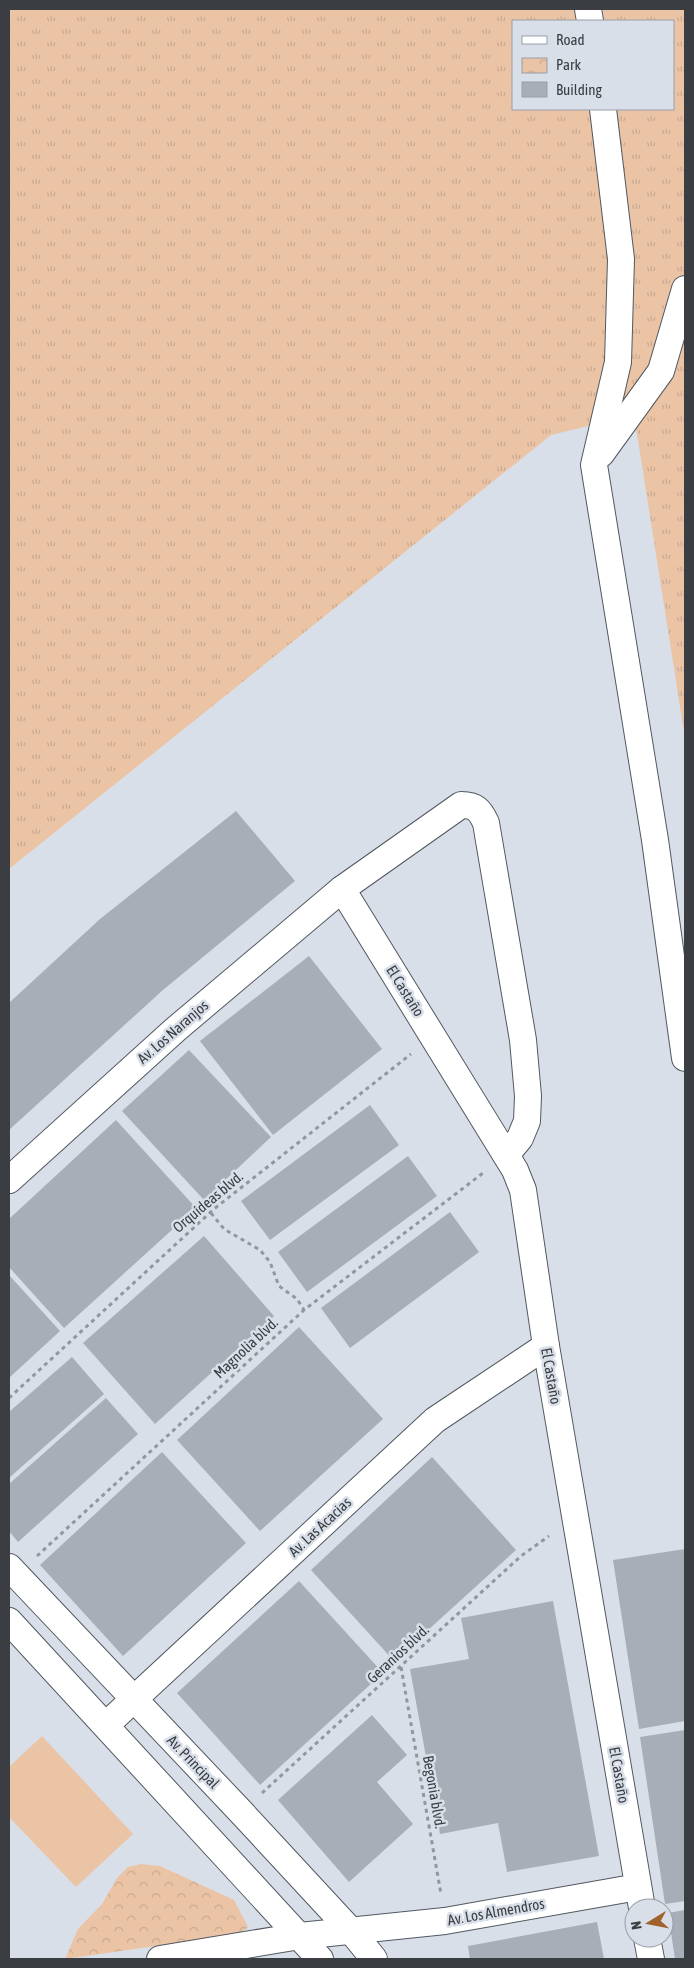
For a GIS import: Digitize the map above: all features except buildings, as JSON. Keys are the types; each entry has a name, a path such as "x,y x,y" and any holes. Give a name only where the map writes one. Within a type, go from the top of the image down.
{"street":[{"path":"602,110 621,259 618,362 594,465 655,840 685,1058"},
{"path":"594,465 661,371 685,289"},
{"name":"Av. Los Naranjos","path":"9,1180 176,1029 342,889 449,811 461,805 470,805 479,810 486,823 523,1040 528,1096 527,1121 520,1138 506,1155"},
{"name":"El Castaño","path":"342,889 506,1155 518,1177 528,1210 546,1346 640,1898"},
{"name":"Av. Las Acacias","path":"106,1725 435,1420 546,1346"},
{"name":"Av. Principal","path":"11,1570 241,1812 353,1933 374,1959"},
{"path":"9,1621 320,1959"},
{"name":"Av. Los Almendros","path":"160,1959 300,1936 353,1933 624,1900"}],"path":[{"name":"Orquídeas blvd.","path":"9,1398 210,1213 434,1037"},
{"name":"Magnolia blvd.","path":"11,1570 304,1310 506,1155"},
{"path":"210,1213 224,1229 260,1250 270,1262 280,1286 297,1299 304,1310"},
{"name":"Geranios blvd.","path":"241,1812 521,1556 576,1518"},
{"name":"Begonia blvd.","path":"401,1667 445,1922"}],"green space":[{"path":"9,9 685,9 685,738 634,415 551,435 9,869"},
{"path":"42,1736 133,1834 76,1887 9,1817 9,1767"},
{"path":"141,1864 160,1866 234,1900 248,1927 240,1934 65,1959 78,1929 102,1904 117,1878 128,1867"}]}
